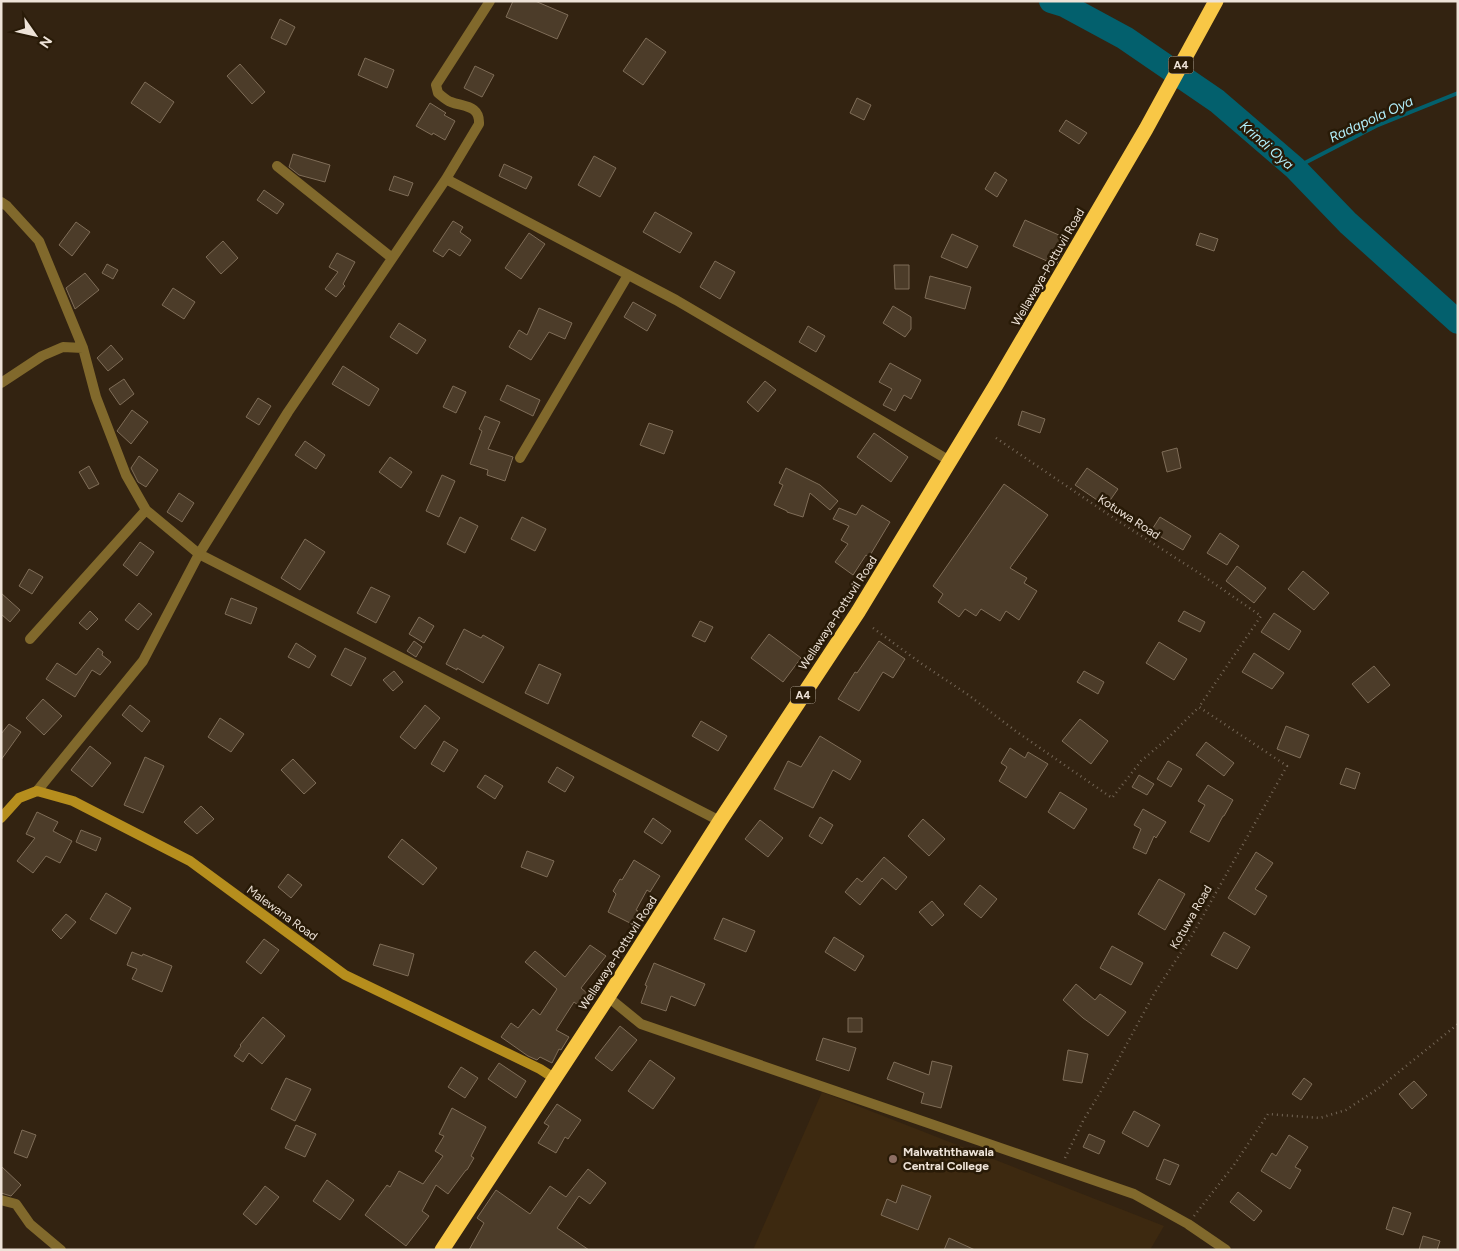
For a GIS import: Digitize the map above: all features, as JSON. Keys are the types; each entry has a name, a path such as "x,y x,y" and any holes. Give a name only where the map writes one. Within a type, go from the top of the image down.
{"highway":[{"name":"Wellawaya-Pottuvil Road","path":"442,1250 858,612 996,385 1146,129 1216,1"}],"street":[{"path":"1,818 19,798 37,791 143,661 199,554 288,412 446,179 479,124 480,117 474,109 450,101 438,92 436,85 490,1"},
{"path":"277,166 392,258"},
{"path":"446,179 676,300 950,460"},
{"path":"1,202 7,206 39,241 83,348 96,397 126,475 146,510 199,554 720,821"},
{"path":"520,458 628,275"},
{"path":"1,383 42,356 63,347 83,348"},
{"path":"30,639 146,510"},
{"name":"Malewana Road","path":"37,791 73,801 190,861 345,974 540,1069 554,1078"},
{"path":"608,997 641,1024 1134,1194 1188,1224 1226,1250"},
{"path":"1,1200 16,1204 30,1224 61,1250"}],"path":[{"name":"Kotuwa Road","path":"873,628 967,694 1032,743 1112,798 1141,761 1167,739 1199,707 1261,616 996,438"},
{"name":"Kotuwa Road","path":"1060,1169 1083,1121 1155,992 1190,938 1287,766 1199,707"},
{"path":"1188,1224 1234,1165 1268,1114 1320,1118 1346,1110 1379,1088 1458,1024"}],"shaded area":[{"name":"Malwaththawala Central College","path":"822,1092 1164,1226 1150,1250 753,1250"}],"building":[{"path":"513,1 535,1 568,15 557,39 506,17"},
{"path":"280,19 295,27 286,45 271,38"},
{"path":"646,38 666,52 643,85 623,71"},
{"path":"365,58 394,70 387,88 358,75"},
{"path":"240,64 265,92 252,104 227,76"},
{"path":"475,66 494,75 482,97 464,88"},
{"path":"145,82 174,102 160,123 131,103"},
{"path":"857,98 871,105 864,120 850,113"},
{"path":"430,103 446,113 444,115 455,121 445,140 416,126"},
{"path":"1066,120 1087,133 1079,144 1059,131"},
{"path":"293,154 330,165 325,182 299,175 289,167"},
{"path":"594,156 616,168 600,197 578,185"},
{"path":"504,164 532,177 526,189 499,176"},
{"path":"995,172 1007,180 997,197 985,189"},
{"path":"394,176 413,183 408,196 389,190"},
{"path":"264,190 284,204 277,214 257,200"},
{"path":"655,212 692,233 680,253 643,232"},
{"path":"1025,220 1070,240 1056,265 1013,246"},
{"path":"453,221 463,227 460,232 471,240 460,256 449,249 443,257 433,251"},
{"path":"76,222 90,232 72,256 59,245"},
{"path":"529,233 545,244 521,279 505,268"},
{"path":"1200,233 1218,239 1214,251 1196,245"},
{"path":"952,234 978,246 967,268 941,257"},
{"path":"223,241 238,258 221,274 206,257"},
{"path":"337,253 355,262 343,284 345,286 336,297 325,289 338,272 329,267"},
{"path":"715,261 735,272 720,299 700,287"},
{"path":"107,264 118,270 113,279 102,273"},
{"path":"894,265 909,265 909,289 895,289"},
{"path":"85,273 99,290 75,309 66,288"},
{"path":"930,276 971,287 965,309 925,298"},
{"path":"173,288 195,302 184,319 162,305"},
{"path":"633,302 656,315 647,331 624,317"},
{"path":"893,306 911,317 911,329 905,337 883,323"},
{"path":"539,308 572,323 565,339 549,332 531,360 509,347 519,330 527,335"},
{"path":"399,323 426,340 417,354 390,337"},
{"path":"808,326 825,336 816,352 799,342"},
{"path":"111,345 123,359 108,371 97,358"},
{"path":"890,363 921,380 911,399 904,395 895,411 883,405 892,389 879,382"},
{"path":"343,366 379,389 369,406 332,384"},
{"path":"124,379 134,394 120,405 109,389"},
{"path":"765,381 776,390 758,412 747,402"},
{"path":"507,385 540,400 533,416 500,400"},
{"path":"453,386 466,392 456,413 443,407"},
{"path":"258,398 271,406 259,425 246,417"},
{"path":"132,410 148,422 131,444 117,431"},
{"path":"1022,411 1045,419 1040,433 1018,425"},
{"path":"485,416 500,422 488,449 513,457 505,481 487,475 488,470 470,464 482,431 479,429"},
{"path":"649,423 673,431 664,454 640,445"},
{"path":"874,433 908,457 891,482 857,457"},
{"path":"305,441 325,455 316,469 295,455"},
{"path":"1177,448 1181,468 1167,472 1162,452"},
{"path":"139,456 158,470 146,487 138,482 131,468"},
{"path":"390,457 412,472 401,488 379,472"},
{"path":"89,466 99,484 89,489 79,472"},
{"path":"786,468 820,485 838,501 830,510 810,493 803,517 774,505 783,485 779,483"},
{"path":"1087,468 1118,489 1106,506 1075,485"},
{"path":"442,475 455,481 439,517 426,511"},
{"path":"1004,484 1048,515 1010,568 1027,578 1024,583 1037,591 1019,620 1006,611 1000,621 981,609 976,616 965,609 959,617 938,602 943,594 933,586"},
{"path":"179,493 194,503 182,522 167,512"},
{"path":"862,505 890,522 869,557 866,555 853,575 835,562 848,544 841,540 849,526 833,519 839,508 856,515"},
{"path":"460,517 478,526 465,553 447,544"},
{"path":"522,517 546,529 535,551 511,539"},
{"path":"1160,517 1191,536 1183,550 1151,531"},
{"path":"1220,533 1239,546 1227,565 1207,553"},
{"path":"305,539 325,552 300,590 281,578"},
{"path":"140,542 154,552 137,576 123,565"},
{"path":"1237,566 1266,588 1254,603 1226,581"},
{"path":"29,569 43,577 32,594 19,586"},
{"path":"1303,571 1329,593 1314,610 1288,589"},
{"path":"371,587 390,596 376,623 357,613"},
{"path":"1,593 20,610 10,622 1,614"},
{"path":"231,598 257,608 251,624 225,614"},
{"path":"139,603 152,614 138,630 125,620"},
{"path":"90,611 98,619 87,630 79,623"},
{"path":"1184,611 1205,622 1200,632 1178,621"},
{"path":"1274,613 1301,631 1289,650 1261,632"},
{"path":"419,617 434,626 424,643 409,634"},
{"path":"700,621 713,627 705,642 692,636"},
{"path":"464,629 481,638 483,635 504,647 483,683 446,664"},
{"path":"769,634 801,658 783,682 751,658"},
{"path":"414,641 422,647 416,657 407,651"},
{"path":"879,641 905,659 893,678 883,672 859,711 838,699 855,672 857,673"},
{"path":"1159,642 1187,659 1174,680 1146,663"},
{"path":"296,643 316,656 309,668 288,657"},
{"path":"98,648 103,652 102,655 111,662 100,675 92,670 75,697 46,679 57,663 76,675"},
{"path":"345,648 366,658 351,686 331,675"},
{"path":"1254,653 1284,673 1272,689 1242,672"},
{"path":"539,664 561,674 548,704 525,693"},
{"path":"1374,666 1390,685 1368,703 1352,684"},
{"path":"394,671 403,682 393,691 383,680"},
{"path":"1084,671 1104,682 1098,694 1077,682"},
{"path":"43,699 62,716 44,735 26,718"},
{"path":"130,705 150,721 142,732 122,715"},
{"path":"425,705 440,718 415,749 400,737"},
{"path":"220,718 244,734 231,752 208,737"},
{"path":"1080,719 1108,741 1091,764 1062,741"},
{"path":"701,721 727,736 718,751 692,736"},
{"path":"9,724 21,732 1,760 1,734"},
{"path":"1286,726 1309,735 1300,758 1277,749"},
{"path":"820,736 861,761 850,780 833,770 813,808 774,789 788,761 801,767"},
{"path":"444,741 458,750 444,772 431,764"},
{"path":"1206,742 1234,763 1224,776 1196,755"},
{"path":"90,746 111,763 92,787 71,770"},
{"path":"1010,748 1025,758 1028,752 1048,764 1026,798 999,781 1007,767 1001,763"},
{"path":"145,757 164,766 143,813 124,805"},
{"path":"293,759 316,783 304,794 281,770"},
{"path":"1168,761 1182,769 1171,787 1157,779"},
{"path":"557,767 574,777 565,792 548,782"},
{"path":"1346,768 1360,773 1355,789 1340,784"},
{"path":"485,775 503,786 495,799 477,787"},
{"path":"1139,775 1154,784 1147,795 1132,787"},
{"path":"1208,785 1233,800 1209,842 1190,832 1205,805 1198,801"},
{"path":"1060,792 1087,809 1074,829 1048,812"},
{"path":"201,806 214,819 197,834 184,822"},
{"path":"1143,809 1166,822 1156,838 1154,836 1146,854 1133,848 1141,829 1134,825"},
{"path":"37,812 58,822 53,831 72,841 60,863 46,856 33,873 17,861 35,838 26,834"},
{"path":"820,817 833,825 822,844 809,836"},
{"path":"653,818 671,831 662,844 644,832"},
{"path":"923,819 945,839 929,856 908,836"},
{"path":"760,820 783,838 768,857 745,839"},
{"path":"81,830 101,838 96,851 76,842"},
{"path":"402,839 437,868 423,885 388,857"},
{"path":"527,851 554,861 547,877 521,867"},
{"path":"1256,852 1273,863 1255,889 1267,896 1255,915 1228,898"},
{"path":"884,857 907,877 896,890 882,878 860,905 845,892 857,878 862,882"},
{"path":"634,860 660,876 650,892 647,890 636,910 638,911 632,924 608,912 616,894 613,891"},
{"path":"288,874 302,885 291,898 278,887"},
{"path":"1159,879 1185,894 1165,930 1138,914"},
{"path":"980,885 997,899 981,918 964,904"},
{"path":"106,893 131,908 116,934 90,919"},
{"path":"932,901 944,915 932,926 919,912"},
{"path":"66,914 76,922 61,939 52,930"},
{"path":"723,918 755,931 746,952 714,939"},
{"path":"1224,932 1250,947 1237,969 1211,955"},
{"path":"834,937 864,956 855,971 825,952"},
{"path":"264,939 279,950 261,974 246,962"},
{"path":"380,944 414,954 408,976 373,965"},
{"path":"590,945 606,956 581,988 588,994 578,1005 574,1002 556,1030 569,1037 561,1050 559,1049 552,1063 540,1057 537,1060 528,1056 501,1037 511,1023 518,1028 533,1009 540,1015 557,989 525,962 535,951 565,977"},
{"path":"1112,946 1143,963 1131,985 1100,968"},
{"path":"132,952 142,956 143,954 172,966 162,992 132,979 137,969 127,965"},
{"path":"654,963 705,984 695,1006 671,996 666,1011 641,1003 647,986 645,985"},
{"path":"1076,984 1095,1000 1100,994 1126,1012 1108,1036 1083,1018 1063,1000"},
{"path":"263,1017 285,1036 262,1064 249,1053 243,1062 234,1056 240,1045"},
{"path":"848,1018 862,1018 862,1032 848,1032"},
{"path":"620,1026 637,1040 612,1071 595,1058"},
{"path":"823,1038 856,1048 849,1071 816,1060"},
{"path":"1068,1050 1088,1054 1082,1083 1063,1080"},
{"path":"650,1060 675,1078 653,1109 628,1091"},
{"path":"932,1061 952,1066 941,1108 921,1103 924,1093 887,1079 894,1062 929,1075"},
{"path":"499,1063 526,1081 516,1098 488,1079"},
{"path":"461,1067 478,1078 465,1098 448,1087"},
{"path":"286,1078 311,1089 295,1121 271,1109"},
{"path":"1304,1078 1312,1084 1301,1100 1292,1094"},
{"path":"1414,1081 1427,1095 1412,1109 1399,1094"},
{"path":"557,1104 581,1120 568,1139 565,1137 556,1153 538,1143 549,1126 544,1123"},
{"path":"452,1108 486,1127 471,1156 474,1158 448,1194 436,1185 422,1211 429,1216 406,1246 365,1215 387,1185 390,1187 399,1171 423,1184 443,1156 435,1151 444,1136 439,1134"},
{"path":"1134,1111 1160,1125 1148,1147 1122,1133"},
{"path":"296,1125 316,1134 305,1157 285,1148"},
{"path":"22,1130 36,1135 27,1158 14,1153"},
{"path":"1089,1134 1105,1141 1099,1154 1083,1147"},
{"path":"1289,1135 1308,1147 1295,1167 1301,1170 1290,1189 1261,1171 1272,1153 1276,1156"},
{"path":"1164,1159 1179,1165 1170,1185 1156,1179"},
{"path":"1,1166 21,1185 11,1196 1,1193"},
{"path":"588,1169 606,1183 590,1204 579,1196 557,1228 589,1250 469,1250 484,1223 477,1218 496,1190 530,1214 550,1186 566,1197"},
{"path":"327,1180 354,1200 340,1220 313,1201"},
{"path":"902,1185 931,1196 918,1230 881,1215 887,1199 896,1203"},
{"path":"265,1186 279,1197 256,1225 243,1214"},
{"path":"1238,1192 1262,1211 1254,1221 1230,1202"},
{"path":"1393,1207 1411,1213 1403,1235 1386,1229"},
{"path":"1423,1236 1440,1241 1437,1250 1419,1250"},
{"path":"949,1238 975,1250 944,1250"}],"waterway":[{"name":"Krindi Oya","path":"1051,1 1064,5 1125,38 1217,101 1295,168 1348,223 1458,322"},
{"name":"Radapola Oya","path":"1295,168 1376,126 1458,93"}],"place":[{"name":"Malwaththawala Central College","path":"893,1159"}]}
